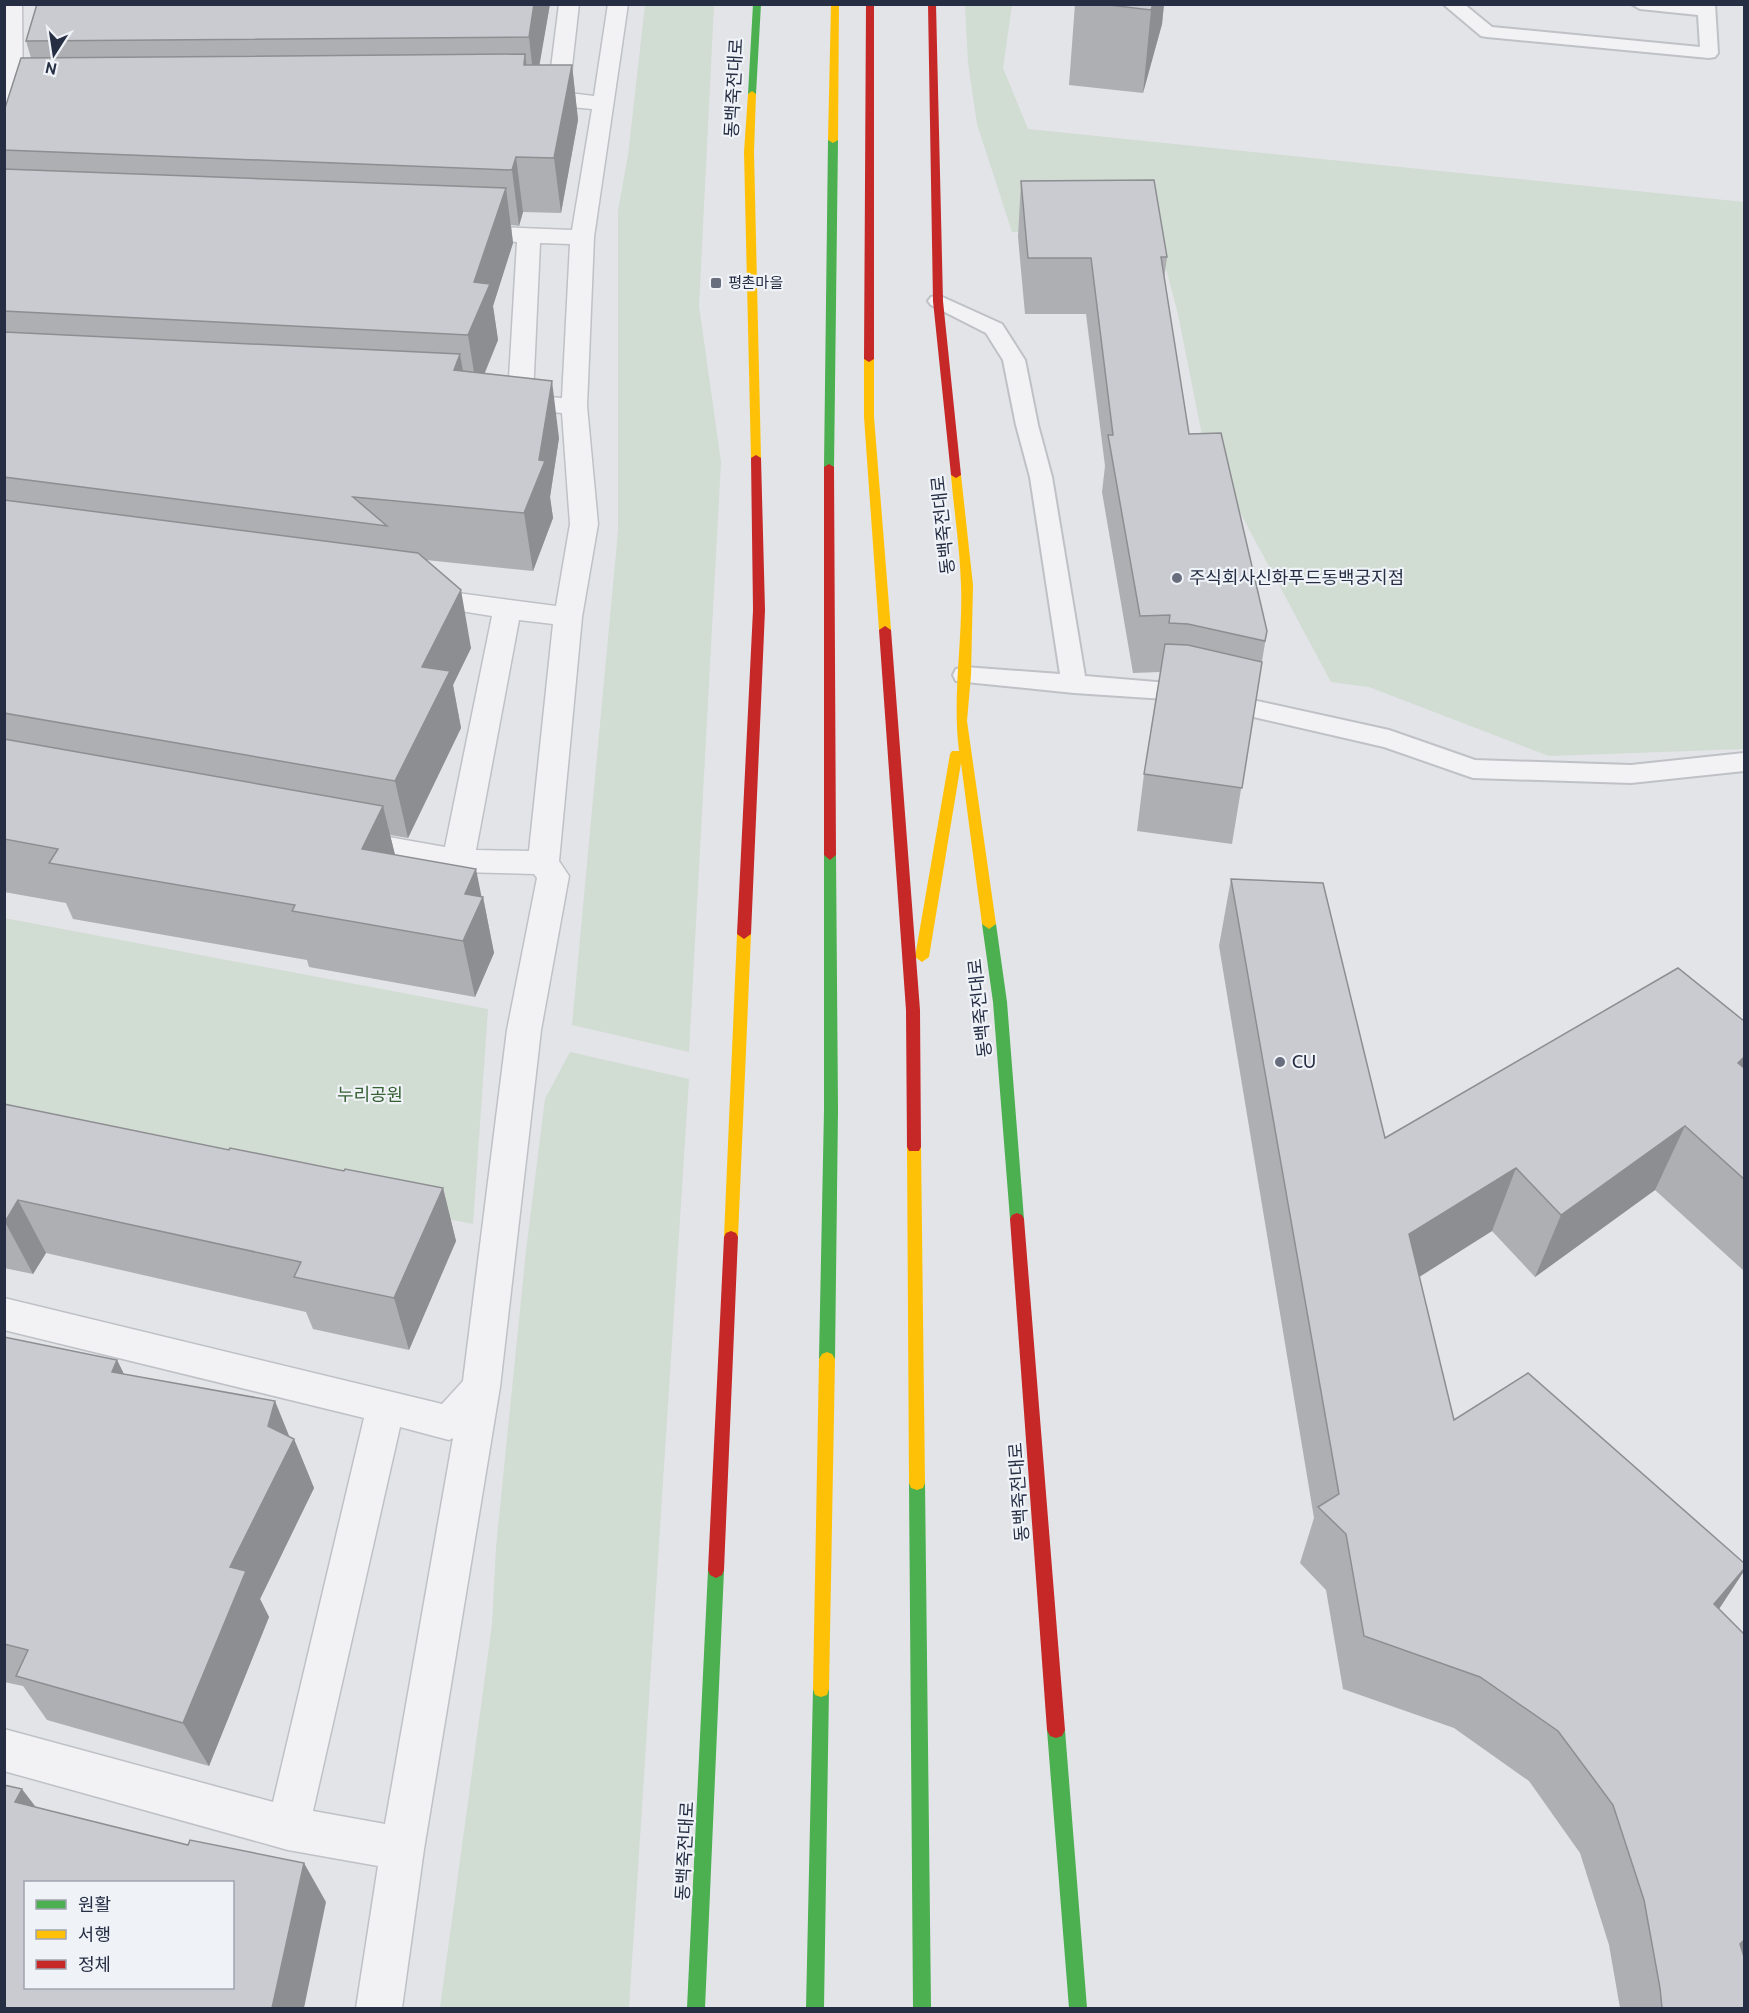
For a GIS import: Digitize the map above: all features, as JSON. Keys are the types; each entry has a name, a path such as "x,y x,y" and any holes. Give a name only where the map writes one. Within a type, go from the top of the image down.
{"main road":[{"name":"동백죽전대로","path":"696,2008 759,610 749,152 757,4"},
{"path":"816,2008 831,1110 829,417 835,4"},
{"path":"870,4 869,417 914,1010 922,2008"},
{"name":"동백죽전대로","path":"932,4 938,300 967,585 965,675 961,722 1000,1002 1077,2008"},
{"path":"914,1010 961,722"}],"street":[{"path":"4,144 12,104 12,4"},
{"path":"558,99 569,4"},
{"path":"379,2008 402,1849 481,1387 524,1030 553,876 543,863 568,617 584,524 574,406 582,237 618,4"},
{"path":"523,99 558,99 604,104"},
{"path":"12,104 36,104"},
{"path":"445,232 582,237"},
{"path":"520,403 529,235"},
{"path":"485,401 574,406"},
{"path":"390,593 568,617"},
{"path":"458,861 507,609"},
{"path":"318,836 458,861 543,863"},
{"path":"4,1314 449,1423 481,1387"},
{"path":"288,1828 386,1407"},
{"path":"4,1750 288,1828 402,1849"}],"lane":[{"path":"1452,4 1486,32 1709,53 1706,8 1640,4"},
{"path":"938,300 994,330 1014,360 1027,425 1041,477 1074,685"},
{"path":"965,675 1180,692 1389,739 1473,769 1631,774 1744,762"}],"green space":[{"path":"645,5 714,5 699,306 721,462 689,1052 572,1025 618,531 618,211 628,155"},
{"path":"965,5 1012,5 1003,68 1028,129 1744,202 1744,749 1549,756 1369,687 1331,682 1204,445 1178,314 1156,231 1012,232 977,124 968,63"},
{"name":"누리공원","path":"4,918 488,1009 473,1224 5,1131"},
{"path":"570,1052 689,1079 629,2008 440,2008 492,1625 496,1547 526,1251 545,1099"}],"building":[{"path":"37,4 534,4 529,37 26,41"},
{"path":"1101,4 1153,4 1151,10"},
{"path":"525,54 524,65 572,65 554,158 516,157 512,170 4,150 4,111 21,58"},
{"path":"4,169 506,188 474,282 490,284 468,335 4,311"},
{"path":"1154,180 1167,257 1161,257 1189,434 1221,433 1267,631 1265,641 1188,624 1169,623 1170,615 1140,616 1108,435 1113,435 1091,258 1028,258 1021,181"},
{"path":"4,332 460,354 454,370 552,381 539,460 545,461 524,513 353,497 387,526 4,477"},
{"path":"4,500 418,553 461,590 422,667 450,671 395,781 4,713"},
{"path":"1165,644 1188,645 1262,662 1242,788 1144,774"},
{"path":"4,739 383,806 362,849 476,869 465,894 483,897 463,941 292,911 295,905 49,863 58,849 4,839"},
{"path":"1231,879 1323,883 1385,1138 1678,968 1744,1021 1744,1057 1738,1063 1744,1068 1744,1179 1685,1126 1561,1215 1516,1168 1409,1234 1454,1420 1528,1373 1744,1563 1744,1569 1714,1604 1744,1634 1744,1940 1740,1944 1744,1957 1744,2008 1662,2008 1644,1900 1613,1805 1558,1731 1480,1677 1364,1636 1346,1534 1318,1507 1339,1494"},
{"path":"4,1104 229,1150 230,1148 443,1188 394,1298 294,1277 301,1262 18,1200 5,1222"},
{"path":"4,1337 117,1360 112,1372 275,1401 268,1426 294,1439 230,1567 246,1571 183,1723 16,1676 28,1650 4,1644"},
{"path":"4,1785 22,1789 15,1802 188,1845 190,1840 304,1863 272,2008 4,2008"}],"traffic: fast":[{"path":"752,94 757,4"},
{"path":"829,467 833,140"},
{"path":"827,1359 831,1110 830,855"},
{"path":"989,924 1000,1002 1017,1219"},
{"path":"917,1483 922,2008"},
{"path":"696,2008 716,1570"},
{"path":"815,2008 821,1689"},
{"path":"1056,1730 1078,2008"}],"traffic: slow":[{"path":"833,140 835,4"},
{"path":"752,94 749,152 756,458"},
{"path":"869,359 869,417 885,630"},
{"path":"956,475 967,585 965,675 961,721 989,924"},
{"path":"922,957 956,754"},
{"path":"731,1237 744,934"},
{"path":"914,1147 917,1483"},
{"path":"821,1689 827,1359"}],"traffic: jam":[{"path":"869,359 870,4"},
{"path":"932,4 938,301 956,475"},
{"path":"744,934 759,610 756,458"},
{"path":"829,467 830,855"},
{"path":"885,630 913,1010 914,1147"},
{"path":"1017,1219 1056,1730"},
{"path":"716,1570 731,1237"}],"place":[{"name":"평촌마을","path":"716,283"},
{"name":"주식회사신화푸드동백궁지점","path":"1177,578"},
{"name":"CU","path":"1280,1062"}]}
